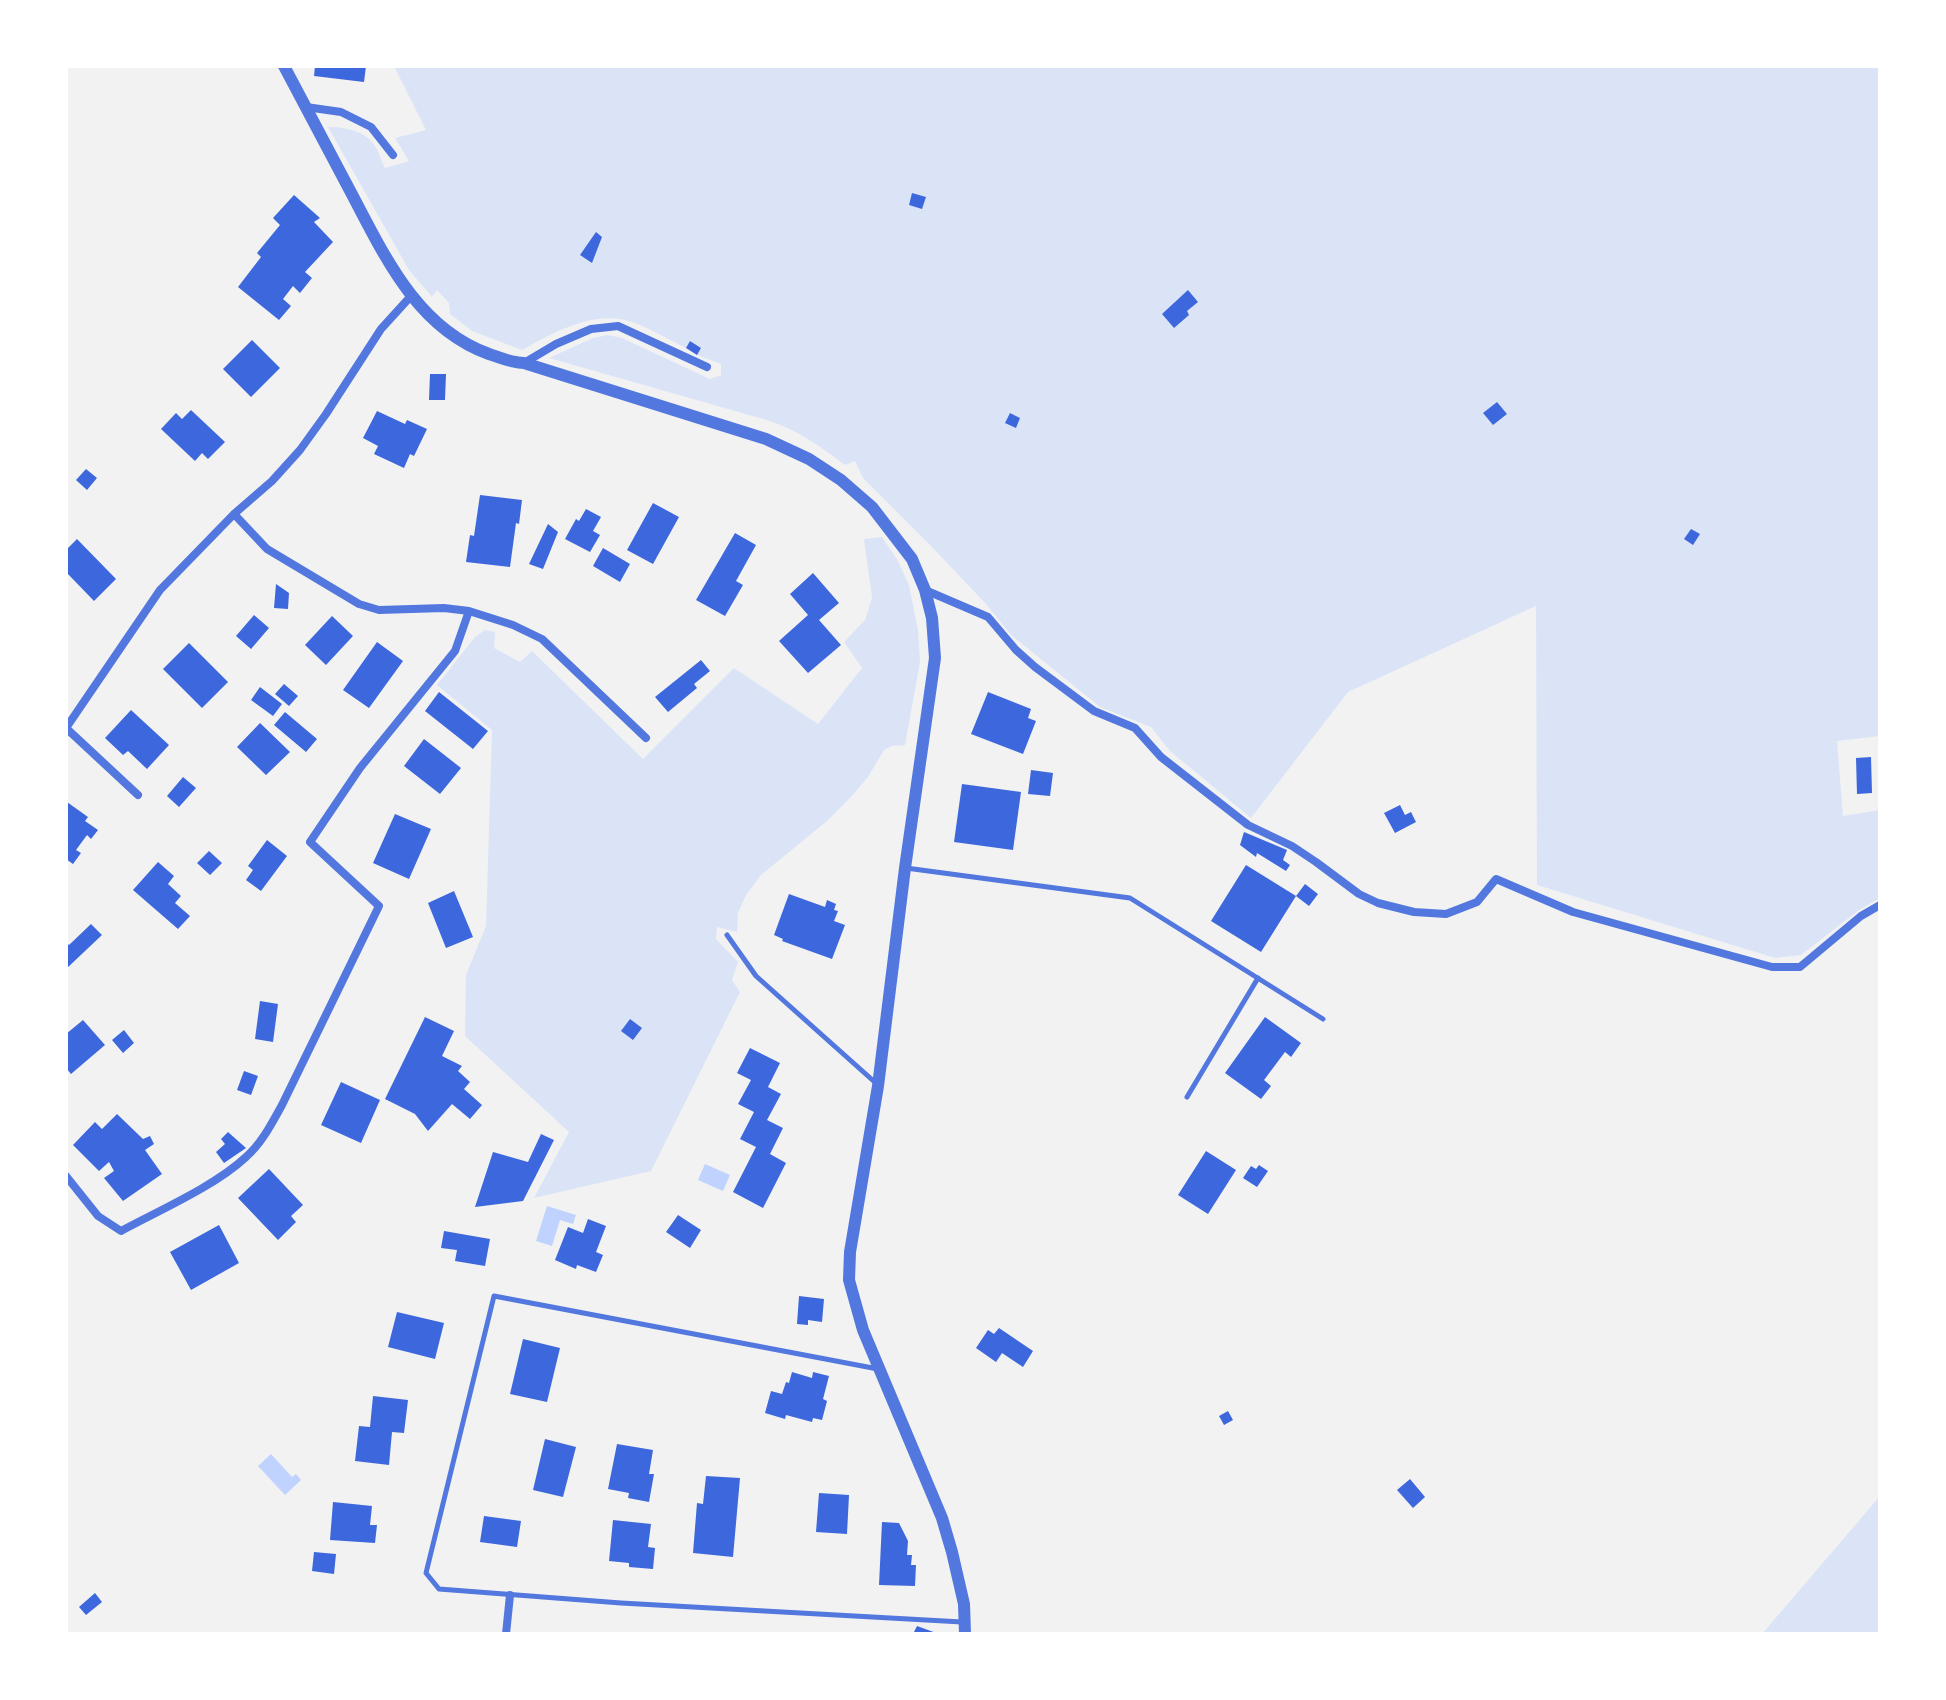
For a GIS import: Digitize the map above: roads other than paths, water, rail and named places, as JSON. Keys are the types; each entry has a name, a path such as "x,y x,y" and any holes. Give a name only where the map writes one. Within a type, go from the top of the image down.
{"street":[{"path":"284,66 399,280 446,331 472,348 513,363 524,363 766,439 809,459 841,480 872,507 912,559 932,618 935,658 878,1086 850,1252 849,1280 863,1330 942,1518 964,1604 966,1628"},
{"path":"306,107 341,112 371,127 393,155"},
{"path":"138,795 66,728 69,718 160,590 300,450 381,329 411,296"},
{"path":"524,363 556,344 591,329 618,326 707,367"},
{"path":"234,514 267,549 359,604 379,610 444,608 469,611 513,625 542,639 646,738"},
{"path":"925,590 988,617 1035,667 1094,711 1135,728 1161,757 1248,825 1292,846 1359,894 1378,903 1414,912 1446,914 1477,902 1496,879 1573,912 1772,967 1800,967 1861,916 1880,905"},
{"path":"66,1176 98,1216 121,1231 219,1178 247,1157 266,1134 379,906 310,842 360,768 455,651 469,611"},
{"path":"506,1634 510,1595"}],"lane":[{"path":"905,868 1130,898 1323,1019"},
{"path":"727,935 756,976 878,1086"},
{"path":"1187,1097 1258,978"},
{"path":"879,1370 494,1296 426,1573 439,1589 966,1628"}],"water":[{"path":"705,1164 730,1175 723,1191 698,1180"},
{"path":"547,1206 576,1215 573,1224 560,1220 552,1246 536,1241"},
{"path":"271,1454 292,1477 296,1474 301,1480 285,1495 258,1466"}]}
